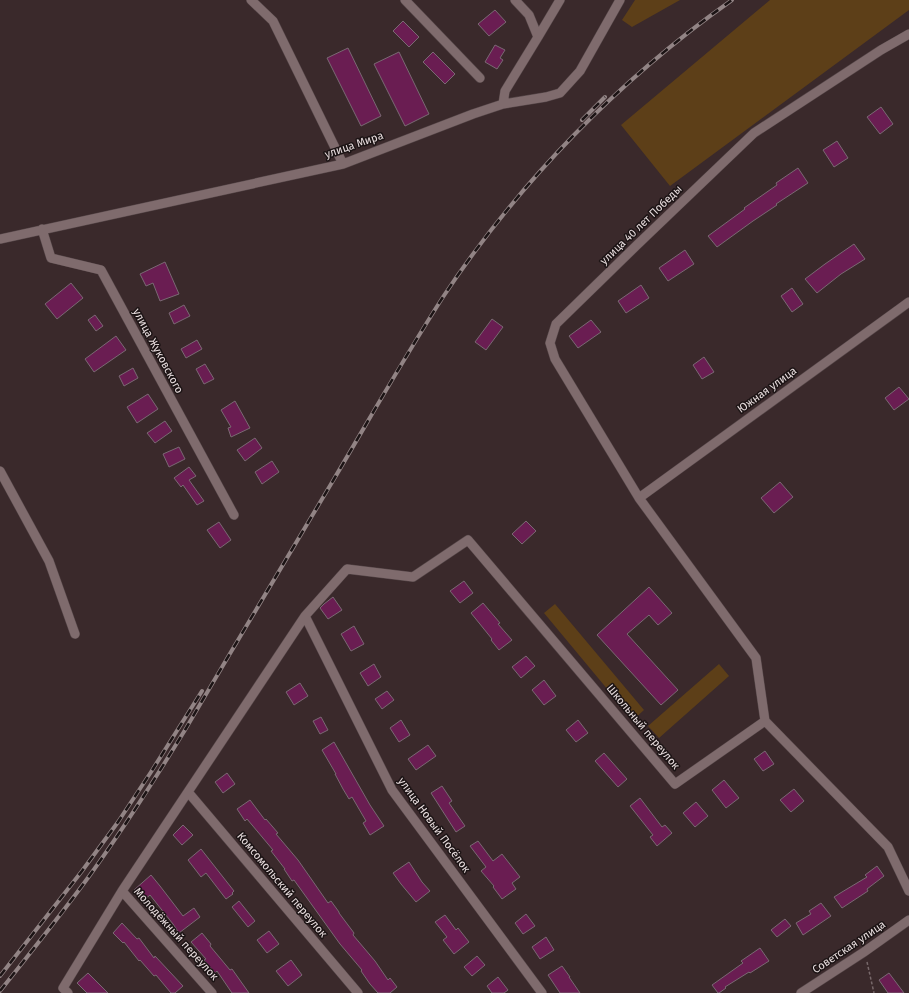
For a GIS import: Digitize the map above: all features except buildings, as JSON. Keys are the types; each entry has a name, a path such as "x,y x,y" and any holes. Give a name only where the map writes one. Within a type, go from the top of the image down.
{"street":[{"path":"251,0 273,21 343,164"},
{"path":"405,0 480,78"},
{"path":"515,0 529,15 538,37"},
{"path":"503,104 505,91 560,0"},
{"name":"улица Мира","path":"0,239 343,164 462,118 503,104 546,97 560,92 580,71 620,0"},
{"name":"улица 40 лет Победы","path":"765,721 756,658 639,498 555,359 550,343 556,324 754,133 881,50 909,34"},
{"name":"улица Жуковского","path":"42,230 51,258 101,270 234,515"},
{"name":"Южная улица","path":"639,498 909,302"},
{"path":"0,471 49,560 75,634"},
{"name":"Школьный переулок","path":"305,616 347,569 413,577 468,540 675,784 765,721"},
{"path":"68,993 63,988 122,891 305,616"},
{"name":"улица Новый Посёлок","path":"305,616 392,790 542,993"},
{"path":"765,721 888,847 909,891"},
{"name":"Комсомольский переулок","path":"188,792 358,993"},
{"name":"Молодёжный переулок","path":"122,891 212,993"},
{"name":"Советская улица","path":"802,993 909,920"}],"path":[{"path":"864,952 874,993"}],"shaded area":[{"path":"635,0 680,0 632,27 622,20"},
{"path":"770,0 909,0 909,10 670,186 621,125"},
{"path":"555,604 644,710 633,720 544,613"},
{"path":"719,664 729,676 659,738 648,726"}],"railway":[{"path":"0,991 90,875 151,785 415,342 443,297 473,254 504,213 538,173 611,98 650,64 732,0"},
{"path":"582,120 605,97"},
{"path":"0,976 82,871 118,822 202,691"}]}
